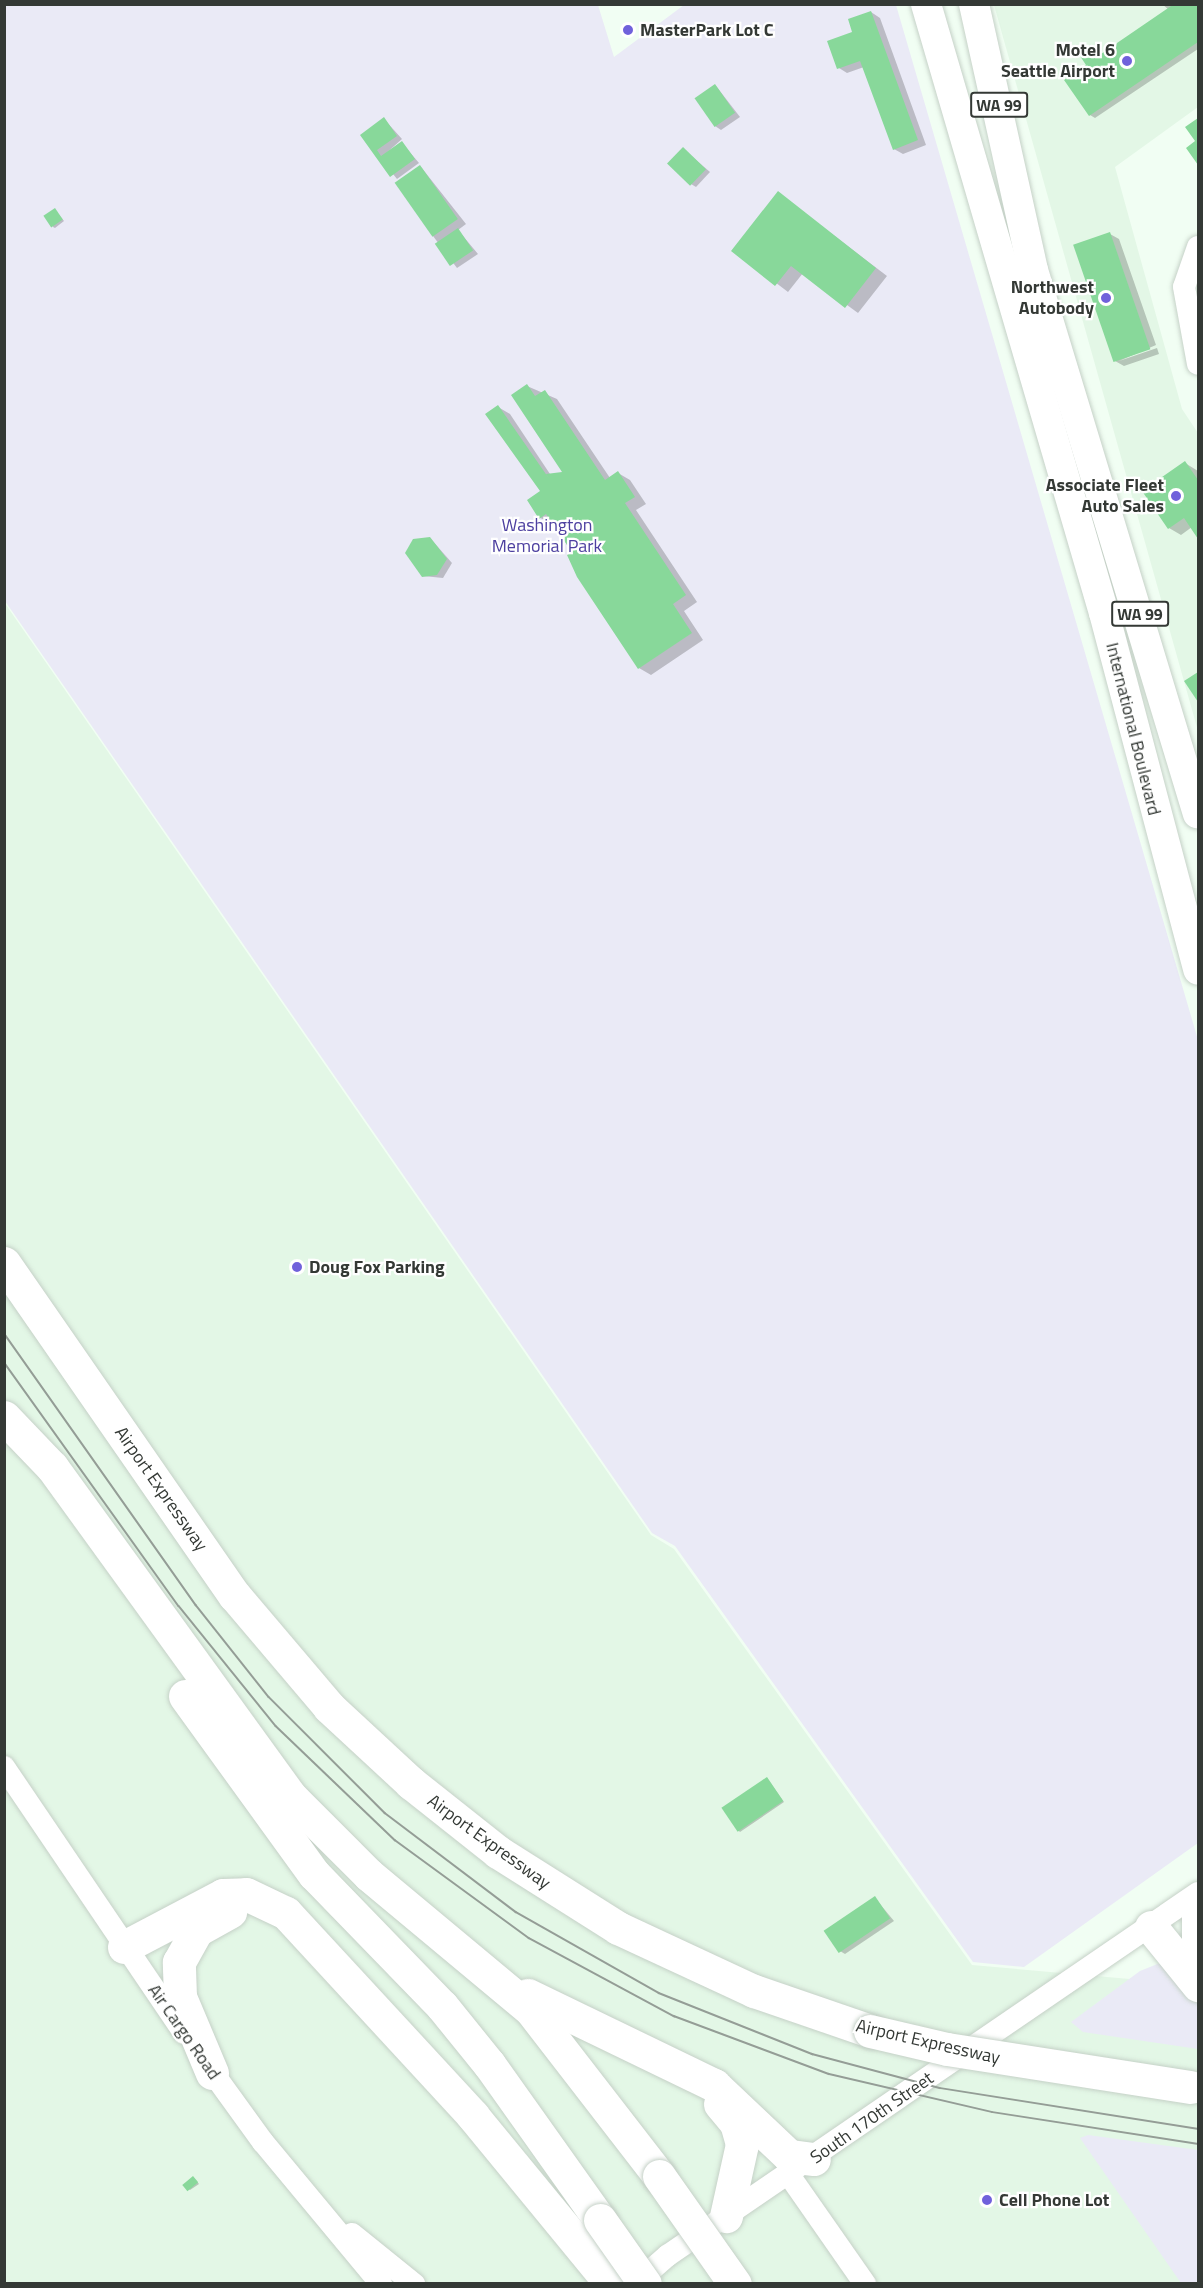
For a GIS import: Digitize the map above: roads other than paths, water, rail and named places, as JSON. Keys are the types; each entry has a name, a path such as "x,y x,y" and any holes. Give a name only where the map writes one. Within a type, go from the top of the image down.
{"highway":[{"name":"Airport Expressway","path":"4,1263 235,1596 329,1707 389,1764 498,1852 588,1911 737,1984 870,2031 947,2049 1196,2088"},
{"path":"4,1418 52,1467 281,1786 339,1848 546,2026 659,2176 735,2283"},
{"path":"4,1429 268,1815 339,1901 466,2035 600,2220 649,2275"},
{"path":"124,1947 211,1898 246,1894 286,1913 474,2116 611,2283"},
{"path":"1198,1903 1198,1948"},
{"path":"212,2073 178,1984 182,1952 206,1922 238,1911 261,1914 351,1982"},
{"path":"1151,1927 1198,1985"},
{"path":"438,1933 613,2052 690,2086 729,2113 742,2144 726,2216"},
{"path":"542,2003 714,2085 801,2167"}],"main road":[{"name":"International Boulevard","path":"926,4 1141,759 1198,970"},
{"name":"International Boulevard","path":"974,4 1033,270 1198,814"},
{"path":"1141,759 1177,816 1198,831"}],"street":[{"path":"1198,247 1184,287 1198,364"},
{"name":"Air Cargo Road","path":"4,1767 124,1947 212,2073 381,2283"},
{"name":"South 170th Street","path":"635,2283 649,2275 726,2216 801,2167 1198,1893"},
{"path":"801,2167 865,2283"},
{"path":"330,2218 414,2283"},
{"path":"618,2283 649,2275"}],"tram line":[{"path":"4,1333 196,1605 269,1697 385,1813 516,1912 659,1993 812,2054 940,2088 1198,2129"},
{"path":"4,1362 179,1606 276,1726 395,1840 529,1938 674,2016 829,2074 992,2112 1198,2144"}],"place":[{"name":"MasterPark Lot C","path":"628,30"},
{"name":"Motel 6 Seattle Airport","path":"1127,61"},
{"name":"Northwest Autobody","path":"1106,298"},
{"name":"Associate Fleet Auto Sales","path":"1176,496"},
{"name":"Doug Fox Parking","path":"297,1267"},
{"name":"Cell Phone Lot","path":"987,2200"}],"park label":[{"name":"Washington Memorial Park","path":"547,536"}]}
